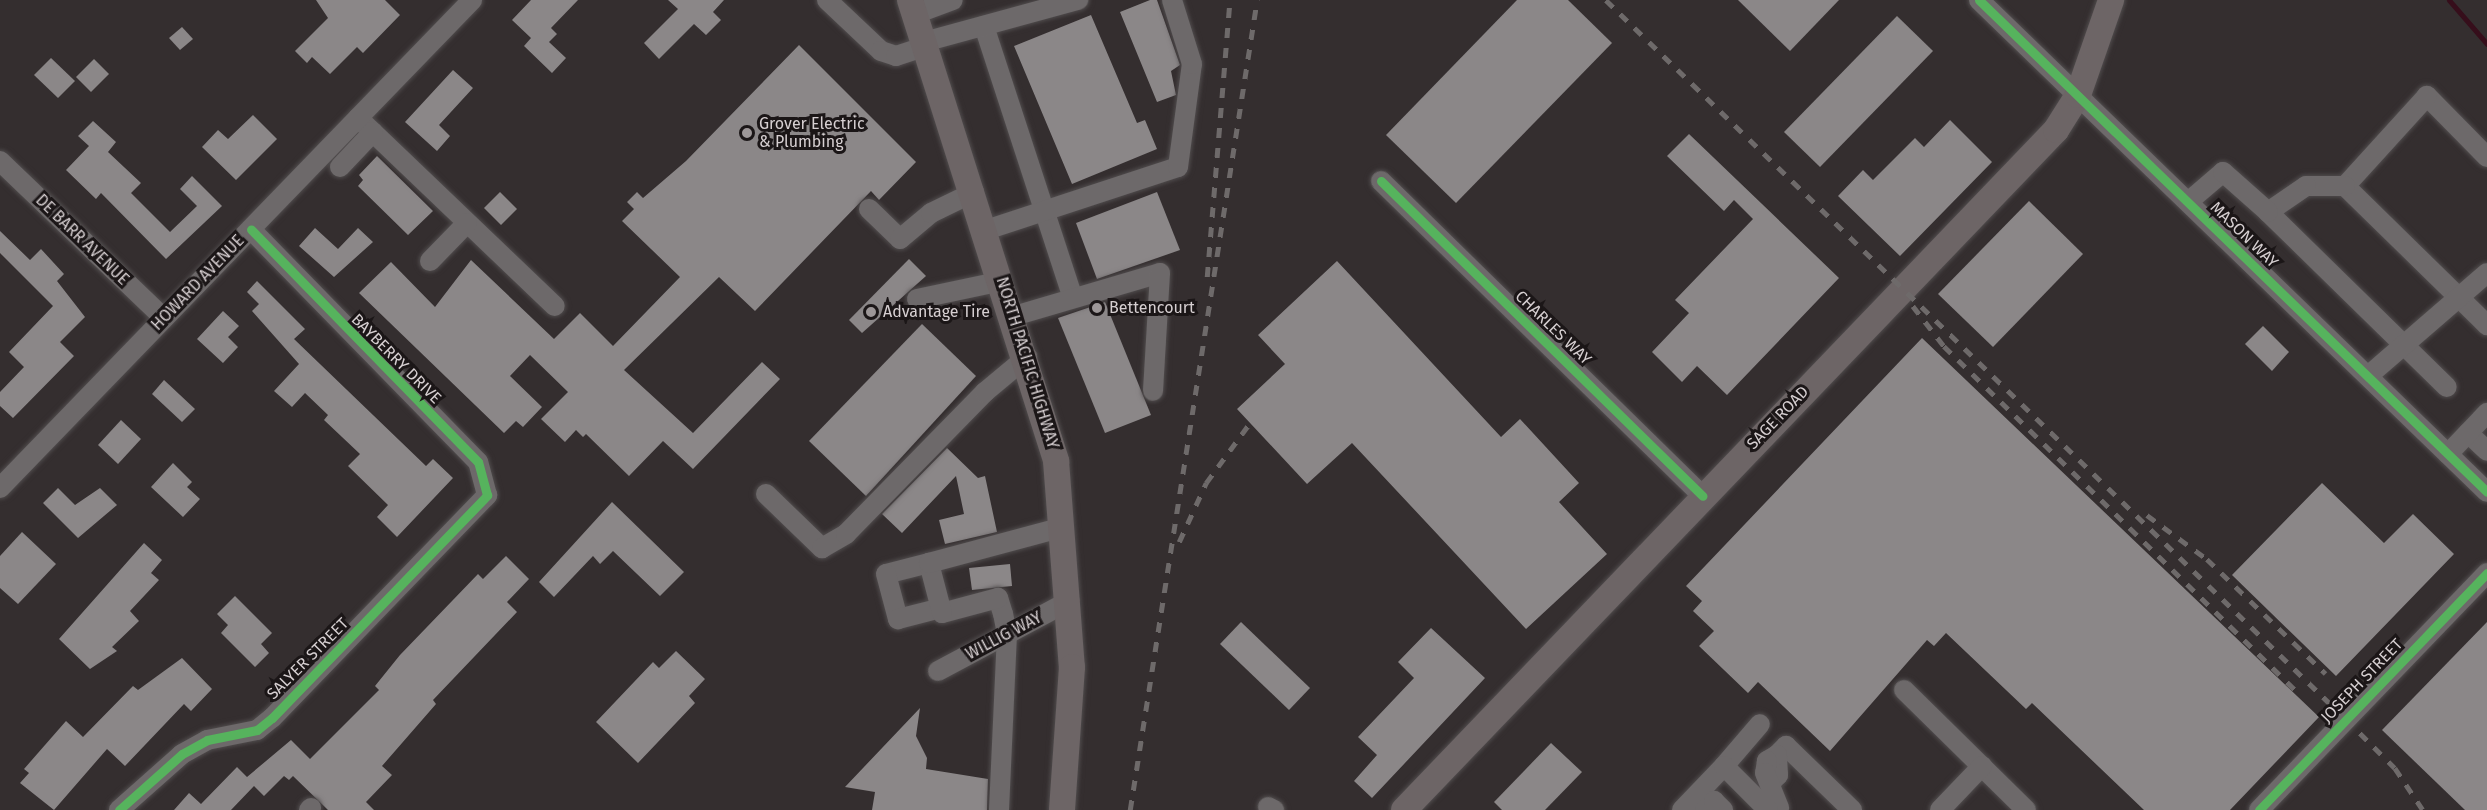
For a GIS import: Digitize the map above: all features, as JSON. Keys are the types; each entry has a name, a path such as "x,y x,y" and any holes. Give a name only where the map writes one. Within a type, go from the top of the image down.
{"main road":[{"name":"SAGE ROAD","path":"1404,810 2046,141 2078,95 2111,0"},
{"name":"NORTH PACIFIC HIGHWAY","path":"912,7 1014,316 1056,460 1070,601 1071,731 1062,809"}],"street":[{"name":"HOWARD AVENUE","path":"0,488 472,0"},
{"path":"827,0 880,51 896,56 925,44 1078,0"},
{"path":"912,7 953,0"},
{"path":"986,230 1178,167 1192,64 1172,0"},
{"name":"MASON WAY","path":"1979,0 2487,492"},
{"path":"984,26 1073,298"},
{"path":"2345,186 2427,96 2487,157"},
{"path":"358,118 555,306"},
{"path":"340,167 373,132"},
{"name":"DE BARR AVENUE","path":"0,161 164,318"},
{"path":"2188,202 2223,172 2268,212 2447,387"},
{"name":"CHARLES WAY","path":"1381,181 1703,496"},
{"path":"2268,212 2306,186 2345,186 2487,324"},
{"path":"869,209 900,239 931,213 974,192"},
{"path":"430,261 467,223"},
{"name":"BAYBERRY DRIVE","path":"251,229 473,456 489,488"},
{"path":"1014,316 1160,273 1153,391"},
{"path":"2368,376 2462,300 2487,273"},
{"path":"917,299 1002,281"},
{"path":"766,494 822,548 846,534 985,392 1027,357"},
{"path":"2448,454 2487,413"},
{"path":"2468,433 2487,452"},
{"name":"SALYER STREET","path":"119,810 182,754 207,740 257,730 272,718 482,505 489,488"},
{"path":"941,608 898,619 886,574 1063,527"},
{"path":"929,563 942,613 998,598 1007,634 999,810"},
{"name":"JOSEPH STREET","path":"2259,810 2487,573"},
{"name":"WILLIG WAY","path":"938,671 1070,601"},
{"path":"1904,690 2026,810"},
{"path":"1682,810 1761,724"},
{"path":"1776,810 1771,782 1778,775 1777,755 1786,746 1852,810"},
{"path":"1724,766 1776,810"},
{"path":"1940,810 1982,766"},
{"path":"1705,810 1714,801 1723,810"}],"building":[{"path":"316,0 385,0 400,15 363,53 357,47 330,74 312,57 307,63 295,51 328,18"},
{"path":"531,0 578,0 551,28 557,34 549,42 566,58 552,73 524,46 531,38 512,20"},
{"path":"668,0 724,0 713,12 721,20 706,35 694,24 659,59 644,43 678,9"},
{"path":"1150,0 1157,0 1180,65 1171,71 1176,95 1157,102 1120,12"},
{"path":"1517,0 1568,0 1612,43 1456,203 1386,135"},
{"path":"1738,0 1839,0 1790,51"},
{"path":"1091,15 1137,123 1145,120 1157,149 1072,184 1014,46"},
{"path":"1897,16 1933,51 1820,167 1784,132"},
{"path":"182,27 193,39 180,50 169,38"},
{"path":"799,45 916,162 879,200 871,191 755,311 719,277 624,370 693,433 762,362 780,379 693,469 663,441 629,476 586,434 583,437 576,430 565,442 541,419 568,392 530,355 510,376 542,407 523,427 516,421 504,433 359,293 391,262 435,307 471,260 554,339 580,313 613,346 680,277 622,221 634,209 627,202 637,192 643,198 686,161"},
{"path":"51,58 75,81 58,98 34,75"},
{"path":"94,59 109,74 91,92 76,77"},
{"path":"453,70 473,88 439,125 450,136 437,151 405,122"},
{"path":"253,115 277,139 236,180 202,147 218,130 228,139"},
{"path":"1950,120 1992,162 1900,256 1838,196 1863,170 1873,180 1915,138 1924,147"},
{"path":"93,121 116,142 108,152 141,183 131,193 170,232 197,206 180,189 192,176 222,206 166,259 101,193 96,199 66,170 89,146 78,136"},
{"path":"1689,134 1839,278 1727,395 1697,366 1682,382 1652,352 1689,313 1675,300 1753,219 1734,200 1724,211 1667,156"},
{"path":"377,156 433,211 408,235 358,186 363,180 359,175"},
{"path":"500,192 517,209 501,225 484,208"},
{"path":"1157,192 1180,250 1097,279 1076,223"},
{"path":"2029,201 2083,254 1993,347 1938,294"},
{"path":"315,228 338,249 358,228 373,242 334,277 299,246"},
{"path":"0,231 30,260 41,249 64,274 57,281 85,317 60,342 74,356 13,418 0,406 0,392 24,367 9,352 53,306 0,253"},
{"path":"909,259 926,276 862,333 849,320"},
{"path":"1337,261 1501,437 1520,419 1579,483 1559,502 1607,554 1526,629 1352,443 1307,484 1237,409 1285,364 1258,335"},
{"path":"257,281 305,329 294,339 426,466 433,459 453,478 397,537 377,517 388,505 348,466 360,454 324,420 328,415 305,393 292,407 274,391 299,364 252,311 259,304 247,292"},
{"path":"1105,302 1151,415 1105,433 1058,318"},
{"path":"223,311 239,326 228,337 238,347 223,363 197,339"},
{"path":"922,324 976,376 866,496 809,441"},
{"path":"2263,326 2289,352 2272,371 2245,344"},
{"path":"1922,338 2319,717 2230,810 2144,810 2032,703 2026,709 1946,633 1934,646 1927,640 1830,751 1758,682 1748,693 1699,646 1714,631 1693,611 1702,601 1686,586"},
{"path":"164,380 195,409 182,422 152,394"},
{"path":"121,420 141,439 118,464 98,445"},
{"path":"947,448 978,478 985,476 997,532 945,544 939,520 964,514 956,476 902,533 882,514"},
{"path":"173,463 192,482 187,487 200,499 183,517 151,487"},
{"path":"2322,483 2384,543 2413,514 2454,554 2336,676 2232,575"},
{"path":"58,488 75,505 100,488 117,505 78,538 43,503"},
{"path":"612,502 684,572 660,596 613,551 600,564 593,556 554,597 539,582"},
{"path":"22,532 56,564 18,604 0,588 0,556"},
{"path":"144,543 162,560 151,573 159,580 130,611 139,621 112,647 117,651 90,669 59,639"},
{"path":"506,556 529,579 507,602 517,612 433,700 436,704 382,766 392,775 366,802 374,810 328,810 293,776 289,780 284,776 264,796 254,786 231,810 174,810 189,793 201,804 237,767 247,777 291,740 310,759 379,690 375,686 400,655 478,574 483,579"},
{"path":"1010,564 1012,586 972,590 969,568"},
{"path":"235,596 272,633 261,644 269,653 255,667 221,633 228,625 217,614"},
{"path":"1241,622 1310,688 1289,710 1220,644"},
{"path":"2487,622 2487,810 2465,810 2382,730"},
{"path":"1431,628 1485,678 1372,798 1354,781 1377,755 1358,737 1414,678 1398,662"},
{"path":"676,651 705,679 689,696 695,703 638,763 596,722 653,662 659,668"},
{"path":"182,658 212,689 191,711 184,704 125,766 107,749 54,810 20,783 29,773 24,769 66,721 83,737 133,686 138,690"},
{"path":"920,708 916,736 927,758 926,769 988,779 987,810 872,810 875,792 845,787"},
{"path":"1551,743 1582,772 1545,810 1502,810 1494,802"}],"waterway":[{"path":"2449,0 2487,44"}],"railway":[{"path":"1207,277 1230,0"},
{"path":"1130,810 1257,0"},
{"path":"1606,0 2346,719 2395,768 2423,810"},
{"path":"1913,306 1944,346 2296,691"},
{"path":"1179,542 1206,483 1249,424"},
{"path":"2147,515 2207,559 2326,674"}],"cycle path":[{"path":"1979,0 2487,492"},
{"path":"1381,181 1703,496"},
{"path":"119,810 182,754 207,740 257,730 272,718 487,495 478,462 251,229"},
{"path":"2259,810 2487,573"}],"place":[{"name":"Grover Electric & Plumbing","path":"747,133"},
{"name":"Bettencourt","path":"1097,308"},
{"name":"Advantage Tire","path":"871,312"}]}
